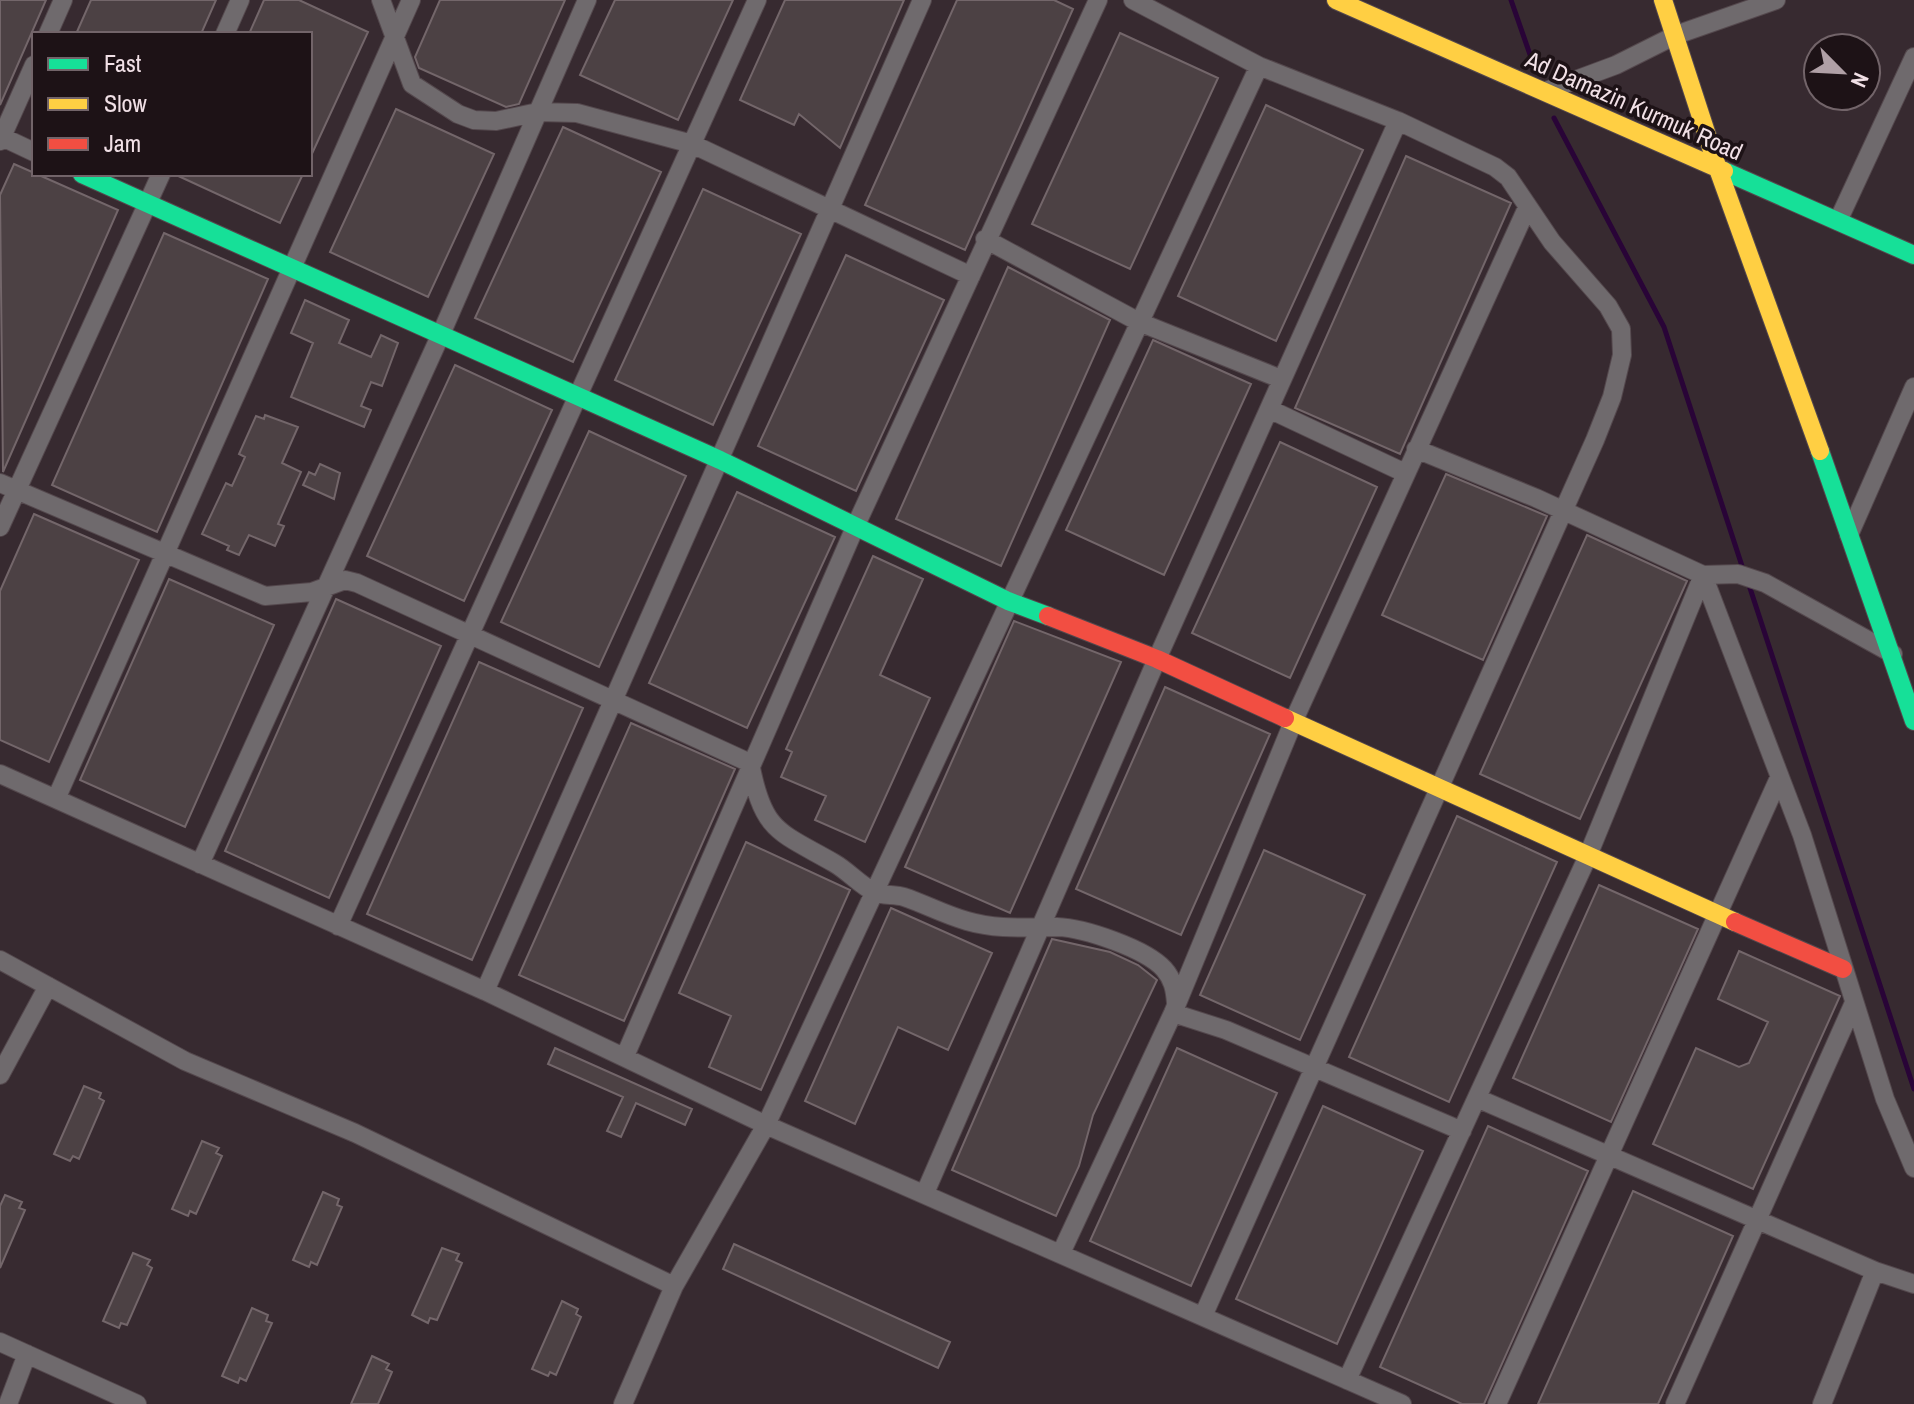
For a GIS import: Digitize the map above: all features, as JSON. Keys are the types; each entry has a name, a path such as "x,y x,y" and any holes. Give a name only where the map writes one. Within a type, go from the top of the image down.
{"main road":[{"name":"Ad Damazin Kurmuk Road","path":"1336,0 1914,255"},
{"path":"1663,0 1718,169 1893,654 1914,721"},
{"path":"86,176 720,460 1008,601 1157,659 1441,787 1587,858 1843,969"}],"street":[{"path":"49,32 63,0"},
{"path":"226,32 240,0"},
{"path":"381,0 412,84 443,107 474,120 496,121 538,112 577,113 692,144 971,276"},
{"path":"56,799 163,552 411,0"},
{"path":"200,864 441,334 587,0"},
{"path":"338,926 468,632 757,0"},
{"path":"485,991 922,0"},
{"path":"625,1056 856,525 971,276 985,239 1098,0"},
{"path":"1133,0 1259,66 1398,121 1495,167 1516,187 1552,242 1608,306 1621,329 1622,355 1612,397 1564,511 1203,1316"},
{"path":"1543,92 1616,65 1676,35 1776,0"},
{"path":"1838,221 1914,57"},
{"path":"623,1404 674,1286 766,1125 1259,66"},
{"path":"32,69 1,138 32,151"},
{"path":"925,1193 1157,659 1398,121"},
{"path":"0,527 8,487 160,176"},
{"path":"1061,1253 1174,1008 1294,720 1527,208"},
{"path":"985,239 1139,322 1281,379"},
{"path":"1849,535 1914,387"},
{"path":"1269,409 1405,473"},
{"path":"1416,449 1564,511 1703,575 1738,574 1765,583 1893,654"},
{"path":"8,487 265,596 288,597 345,580 357,583 750,763"},
{"path":"1703,575 1802,835 1853,1005 1885,1099 1914,1168"},
{"path":"1347,1380 1479,1099 1587,858 1703,575"},
{"path":"750,763 757,799 770,822 794,844 836,864 874,892 903,897 967,921 1018,930 1078,930 1149,958 1171,979 1174,1008"},
{"path":"0,774 485,991 766,1125 1061,1253 1386,1400 1402,1404"},
{"path":"1497,1404 1779,778"},
{"path":"0,960 185,1061 355,1133 674,1286"},
{"path":"0,1075 48,986"},
{"path":"1675,1404 1853,1005"},
{"path":"1174,1008 1462,1131"},
{"path":"1479,1099 1875,1271 1914,1284"},
{"path":"1822,1404 1875,1271"},
{"path":"0,1342 137,1404"},
{"path":"8,1404 27,1354"}],"building":[{"path":"0,0 46,0 0,105"},
{"path":"91,0 216,0 202,32 77,32"},
{"path":"264,0 299,0 368,32 312,154 312,32 250,32"},
{"path":"440,0 565,0 519,104 506,107 419,68 415,57"},
{"path":"615,0 733,0 678,120 580,75"},
{"path":"785,0 904,0 840,148 799,114 794,125 740,100"},
{"path":"957,0 1054,0 1073,9 965,250 865,205"},
{"path":"1120,33 1218,78 1130,269 1032,224"},
{"path":"1266,105 1363,150 1276,341 1178,296"},
{"path":"396,109 494,154 428,297 330,252"},
{"path":"563,127 661,172 573,362 475,318"},
{"path":"1406,156 1511,203 1400,454 1295,408"},
{"path":"14,164 32,172 32,176 41,176 118,210 3,472 0,195"},
{"path":"178,176 302,176 280,223"},
{"path":"703,189 801,234 713,425 615,380"},
{"path":"164,233 268,279 157,532 52,485"},
{"path":"846,255 944,300 856,491 758,446"},
{"path":"1008,267 1110,320 1001,566 896,519"},
{"path":"305,300 349,320 339,343 371,357 381,335 398,343 382,386 371,382 361,406 371,410 364,427 291,397 313,343 291,333"},
{"path":"1153,340 1251,384 1164,575 1066,530"},
{"path":"455,365 552,410 464,601 367,556"},
{"path":"265,415 298,427 282,463 301,472 278,524 284,526 275,546 249,535 239,555 227,550 229,546 202,534 226,483 232,486 245,457 239,454 256,416 264,419"},
{"path":"589,431 686,476 599,667 501,622"},
{"path":"1280,442 1377,487 1290,678 1192,633"},
{"path":"320,464 340,473 334,499 303,485 309,472 315,475"},
{"path":"1446,474 1547,516 1483,660 1382,615"},
{"path":"737,492 835,537 747,728 649,683"},
{"path":"34,514 139,560 49,762 0,740 0,591"},
{"path":"1587,535 1687,581 1580,819 1480,774"},
{"path":"873,556 923,579 880,675 930,698 865,842 815,820 826,796 781,777 792,752 786,749"},
{"path":"169,579 274,625 185,827 80,780"},
{"path":"336,599 441,646 329,898 225,851"},
{"path":"1014,621 1121,662 1010,913 905,867"},
{"path":"479,662 583,708 472,960 367,914"},
{"path":"1165,687 1270,734 1181,935 1076,889"},
{"path":"631,723 735,769 624,1021 519,975"},
{"path":"1457,816 1557,862 1449,1102 1349,1057"},
{"path":"746,842 850,890 761,1090 709,1067 731,1016 679,993"},
{"path":"1264,850 1365,895 1300,1040 1200,995"},
{"path":"1599,885 1698,929 1611,1122 1513,1078"},
{"path":"891,908 992,953 948,1050 898,1027 855,1124 805,1101"},
{"path":"1052,939 1110,952 1138,965 1157,980 1093,1115 1079,1166 1056,1216 952,1170"},
{"path":"1739,951 1840,996 1753,1189 1653,1144 1696,1048 1739,1067 1749,1063 1768,1022 1718,999"},
{"path":"555,1048 692,1109 685,1125 636,1103 621,1137 607,1131 623,1097 548,1064"},
{"path":"1177,1048 1277,1093 1191,1286 1090,1241"},
{"path":"84,1086 101,1093 99,1098 104,1101 79,1159 73,1156 70,1161 54,1154"},
{"path":"1323,1106 1423,1151 1337,1344 1236,1299"},
{"path":"1488,1126 1588,1171 1484,1404 1462,1404 1380,1367"},
{"path":"202,1141 219,1148 216,1153 222,1156 196,1214 190,1211 188,1216 172,1209"},
{"path":"1633,1191 1733,1236 1690,1333 1658,1404 1538,1404"},
{"path":"323,1192 339,1199 337,1205 342,1207 317,1265 311,1262 309,1267 293,1260"},
{"path":"5,1195 22,1202 19,1208 25,1210 0,1268 0,1206"},
{"path":"734,1244 950,1342 938,1368 723,1269"},
{"path":"442,1248 459,1254 456,1260 462,1263 437,1320 430,1318 428,1323 412,1315"},
{"path":"133,1253 150,1260 147,1265 152,1268 127,1325 121,1323 119,1328 103,1321"},
{"path":"562,1301 578,1309 576,1314 581,1317 556,1375 550,1372 548,1376 532,1369"},
{"path":"252,1308 268,1315 266,1321 272,1323 246,1381 240,1378 238,1383 222,1376"},
{"path":"372,1356 389,1364 386,1369 392,1372 378,1404 351,1404"}],"waterway":[{"path":"1511,0 1534,66"},
{"path":"1554,118 1664,327 1743,569"},
{"path":"1748,582 1914,1089"}],"traffic: fast":[{"path":"1724,171 1914,255"},
{"path":"86,176 720,460 1008,601 1048,616"},
{"path":"1820,451 1914,721"}],"traffic: slow":[{"path":"1336,0 1724,171"},
{"path":"1663,0 1718,169 1820,451"},
{"path":"1285,718 1735,922"}],"traffic: jam":[{"path":"1048,616 1157,659 1285,718"},
{"path":"1735,922 1843,969"}]}
